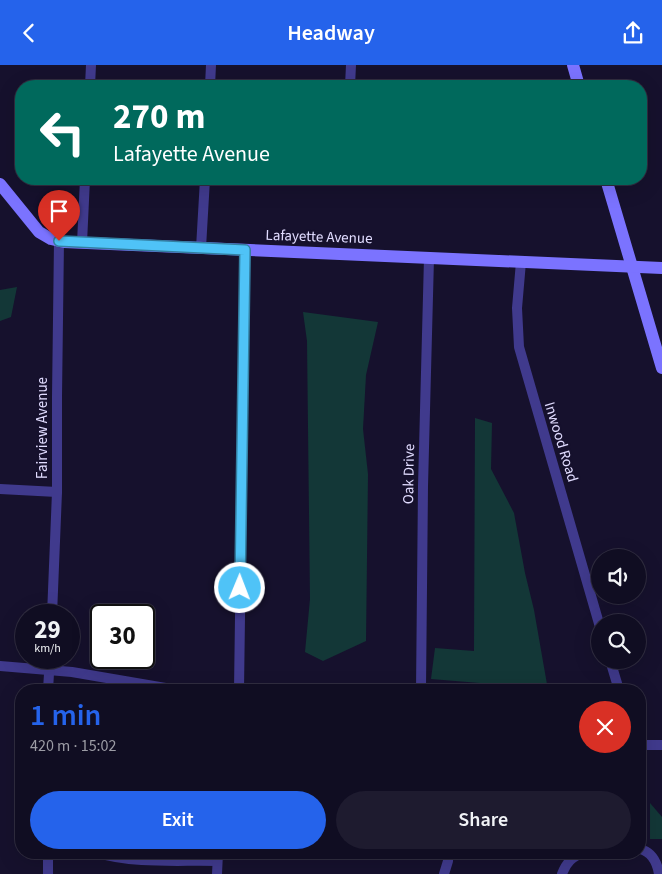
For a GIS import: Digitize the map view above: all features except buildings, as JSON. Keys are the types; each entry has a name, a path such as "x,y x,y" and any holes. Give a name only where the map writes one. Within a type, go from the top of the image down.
{"street":[{"path":"91,80 92,65"},
{"path":"210,80 211,65"},
{"path":"350,80 351,65"},
{"path":"573,65 577,80"},
{"name":"Lafayette Avenue","path":"0,184 40,231 51,239 59,241 662,268"},
{"path":"82,243 85,185"},
{"path":"201,248 205,185"},
{"path":"608,185 662,368"},
{"name":"Fairview Avenue","path":"52,604 57,492 59,241"},
{"path":"239,684 245,250"},
{"name":"Oak Drive","path":"421,684 423,485 429,258"},
{"name":"Inwood Road","path":"521,262 517,307 518,347 596,614"},
{"path":"0,489 57,492"},
{"path":"0,665 72,672 142,684"},
{"path":"613,669 617,684"},
{"path":"49,684 50,671"},
{"path":"646,745 662,745"},
{"path":"646,852 654,859 659,874"},
{"path":"48,859 48,874"},
{"path":"217,874 218,859"},
{"path":"444,874 448,859"},
{"path":"562,874 571,859"}],"green space":[{"path":"17,287 11,317 0,321 0,290"},
{"path":"303,312 378,322 366,375 363,429 368,474 366,641 323,661 305,652 310,599 307,341"},
{"path":"475,418 492,423 491,469 514,513 547,684 492,684 431,679 435,648 474,651"},
{"path":"650,803 662,817 662,839 650,839"}],"route":[{"path":"59,241 245,250 240,588"}]}
